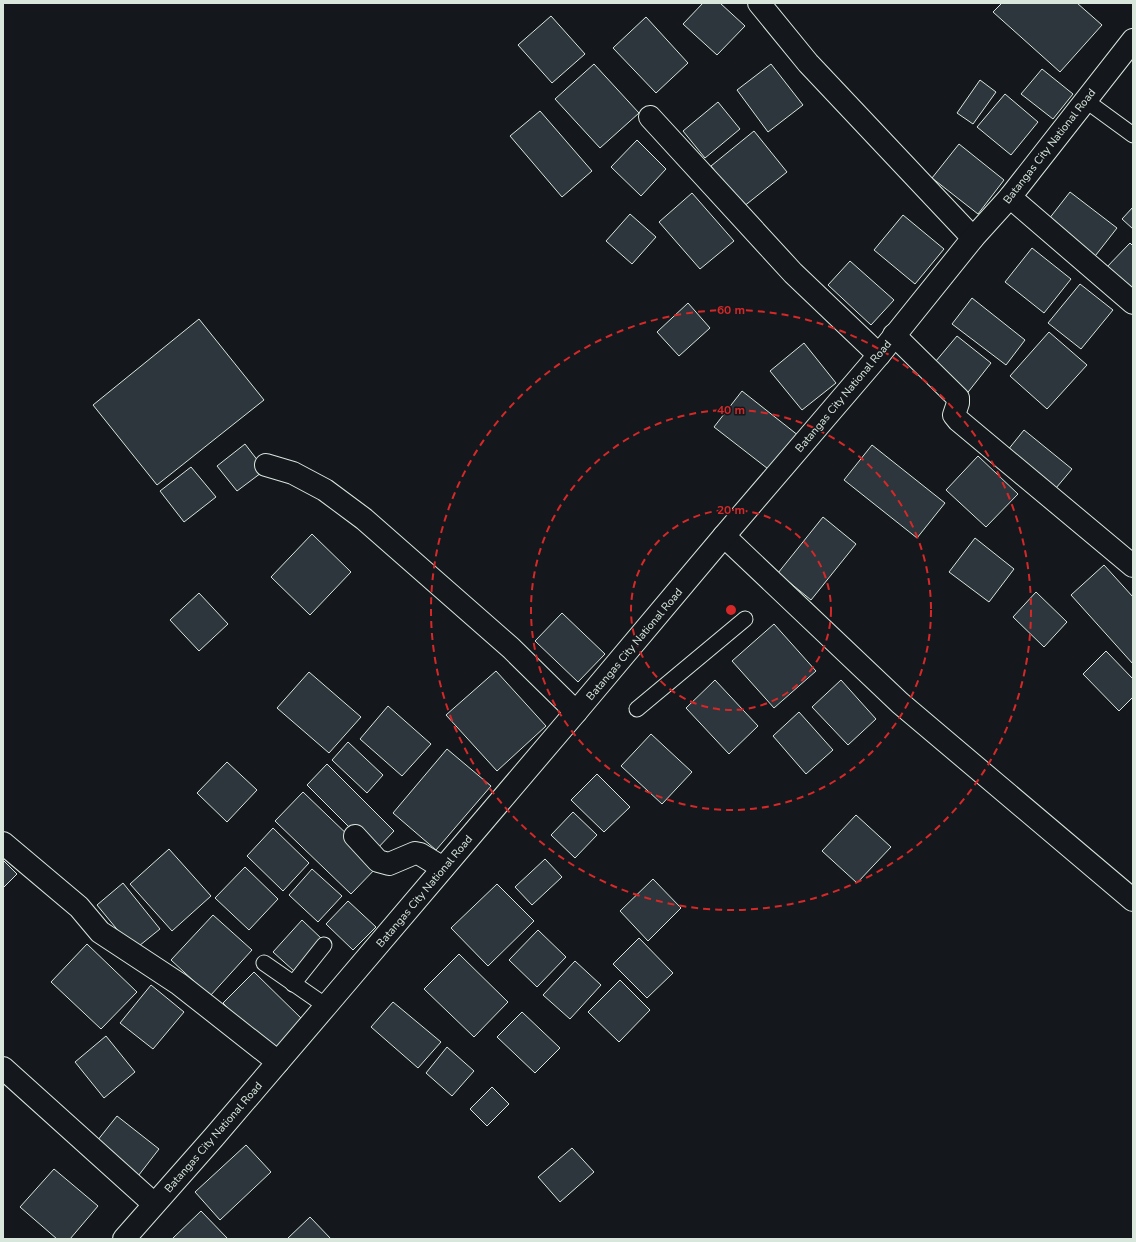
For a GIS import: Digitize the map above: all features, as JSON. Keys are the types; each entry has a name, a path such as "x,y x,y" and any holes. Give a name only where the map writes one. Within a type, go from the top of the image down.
{"street":[{"path":"769,8 808,63 973,238"},
{"name":"Batangas City National Road","path":"124,1239 326,1006 879,355 973,238 1010,197 1133,40"},
{"path":"650,117 793,273 879,355"},
{"path":"1010,197 1133,303"},
{"path":"894,335 958,398 954,415 958,420 1133,566"},
{"path":"266,465 293,473 325,490 364,520 511,648 576,712"},
{"path":"724,536 776,593 900,703 1133,900"},
{"path":"355,836 378,861 389,864 415,853 420,854 443,868"},
{"path":"3,843 79,907 100,932 179,984 278,1062"},
{"path":"3,1068 154,1204"}],"lane":[{"path":"1085,100 1133,135"},
{"path":"637,709 745,619"},
{"path":"293,984 324,945"},
{"path":"264,963 326,1006"}],"building":[{"path":"703,3 720,3 745,26 717,55 683,24"},
{"path":"1002,3 1077,3 1102,25 1060,72 993,12"},
{"path":"551,16 585,54 552,83 518,45"},
{"path":"646,17 688,63 656,93 613,48"},
{"path":"594,64 639,113 600,148 555,99"},
{"path":"771,64 803,105 768,132 737,90"},
{"path":"1042,69 1073,94 1053,119 1021,94"},
{"path":"980,80 996,92 973,124 957,113"},
{"path":"1005,94 1038,122 1011,155 977,127"},
{"path":"718,102 740,129 705,158 683,131"},
{"path":"540,111 592,171 562,197 510,136"},
{"path":"754,131 787,172 743,207 711,166"},
{"path":"637,140 666,169 641,196 611,167"},
{"path":"959,144 1004,180 978,214 932,178"},
{"path":"1070,192 1117,228 1092,260 1045,224"},
{"path":"692,193 734,241 700,269 659,222"},
{"path":"1133,207 1133,229 1122,219"},
{"path":"630,214 656,237 632,264 606,241"},
{"path":"903,215 944,249 915,284 874,250"},
{"path":"1130,243 1133,246 1133,294 1105,269"},
{"path":"1032,248 1071,279 1044,313 1005,282"},
{"path":"850,261 894,300 871,325 828,285"},
{"path":"1080,284 1113,310 1081,349 1048,323"},
{"path":"972,298 1025,340 1006,365 952,324"},
{"path":"688,303 710,328 679,356 657,332"},
{"path":"199,319 264,400 157,485 93,405"},
{"path":"1049,332 1087,365 1047,409 1010,376"},
{"path":"957,336 991,363 965,396 930,368"},
{"path":"804,343 836,383 802,410 770,371"},
{"path":"742,391 799,436 772,472 714,427"},
{"path":"1024,430 1072,469 1051,494 1003,456"},
{"path":"245,444 265,470 237,491 217,466"},
{"path":"872,445 945,503 917,538 844,480"},
{"path":"978,456 1018,494 986,527 946,490"},
{"path":"191,467 216,497 184,522 160,491"},
{"path":"823,517 856,544 811,600 778,573"},
{"path":"312,534 351,572 310,615 271,577"},
{"path":"975,538 1014,569 989,602 949,572"},
{"path":"1104,565 1133,597 1133,664 1071,595"},
{"path":"1036,592 1067,622 1044,647 1013,617"},
{"path":"199,593 228,624 199,651 170,620"},
{"path":"562,613 605,654 578,682 535,641"},
{"path":"774,624 816,671 774,708 732,661"},
{"path":"1106,651 1133,679 1133,697 1119,711 1083,674"},
{"path":"496,671 546,726 497,771 446,715"},
{"path":"309,672 361,717 329,753 277,708"},
{"path":"715,680 758,726 729,754 686,708"},
{"path":"841,680 876,719 848,745 812,707"},
{"path":"388,706 431,744 402,776 360,739"},
{"path":"799,712 833,750 806,774 773,736"},
{"path":"651,734 692,772 662,804 621,766"},
{"path":"348,742 383,775 367,793 332,760"},
{"path":"447,749 491,786 436,850 393,813"},
{"path":"227,762 257,790 227,822 197,793"},
{"path":"327,764 394,831 374,852 307,785"},
{"path":"597,774 630,807 604,832 571,800"},
{"path":"303,792 379,865 351,894 275,821"},
{"path":"573,812 597,835 575,858 551,835"},
{"path":"856,815 891,847 857,883 822,851"},
{"path":"273,828 309,863 283,891 247,856"},
{"path":"169,849 211,896 172,931 130,884"},
{"path":"545,859 562,877 532,905 515,887"},
{"path":"3,860 17,874 3,888"},
{"path":"245,867 278,899 249,930 215,898"},
{"path":"312,869 342,896 318,922 289,895"},
{"path":"653,879 681,908 648,941 620,911"},
{"path":"123,883 160,929 134,950 97,905"},
{"path":"497,884 534,921 488,966 451,928"},
{"path":"348,901 376,927 353,950 326,924"},
{"path":"213,915 252,950 210,996 171,960"},
{"path":"302,920 323,940 294,971 273,952"},
{"path":"538,930 566,957 537,987 509,960"},
{"path":"639,938 673,973 647,998 613,964"},
{"path":"87,944 137,992 101,1029 51,982"},
{"path":"459,954 508,1002 474,1037 424,989"},
{"path":"575,961 601,985 570,1019 543,995"},
{"path":"254,972 303,1020 271,1052 223,1003"},
{"path":"620,980 650,1010 619,1042 588,1012"},
{"path":"151,985 184,1012 153,1049 120,1023"},
{"path":"393,1002 441,1042 418,1068 371,1027"},
{"path":"522,1012 560,1048 535,1073 497,1037"},
{"path":"106,1036 135,1072 104,1098 75,1062"},
{"path":"447,1047 474,1071 452,1096 426,1073"},
{"path":"492,1087 509,1104 487,1126 470,1109"},
{"path":"117,1116 159,1149 135,1180 93,1146"},
{"path":"246,1145 271,1172 220,1220 195,1192"},
{"path":"572,1148 594,1172 560,1202 538,1177"},
{"path":"54,1169 98,1206 70,1239 57,1239 20,1207"},
{"path":"201,1211 228,1239 172,1239"},
{"path":"310,1217 331,1239 287,1239"}]}
